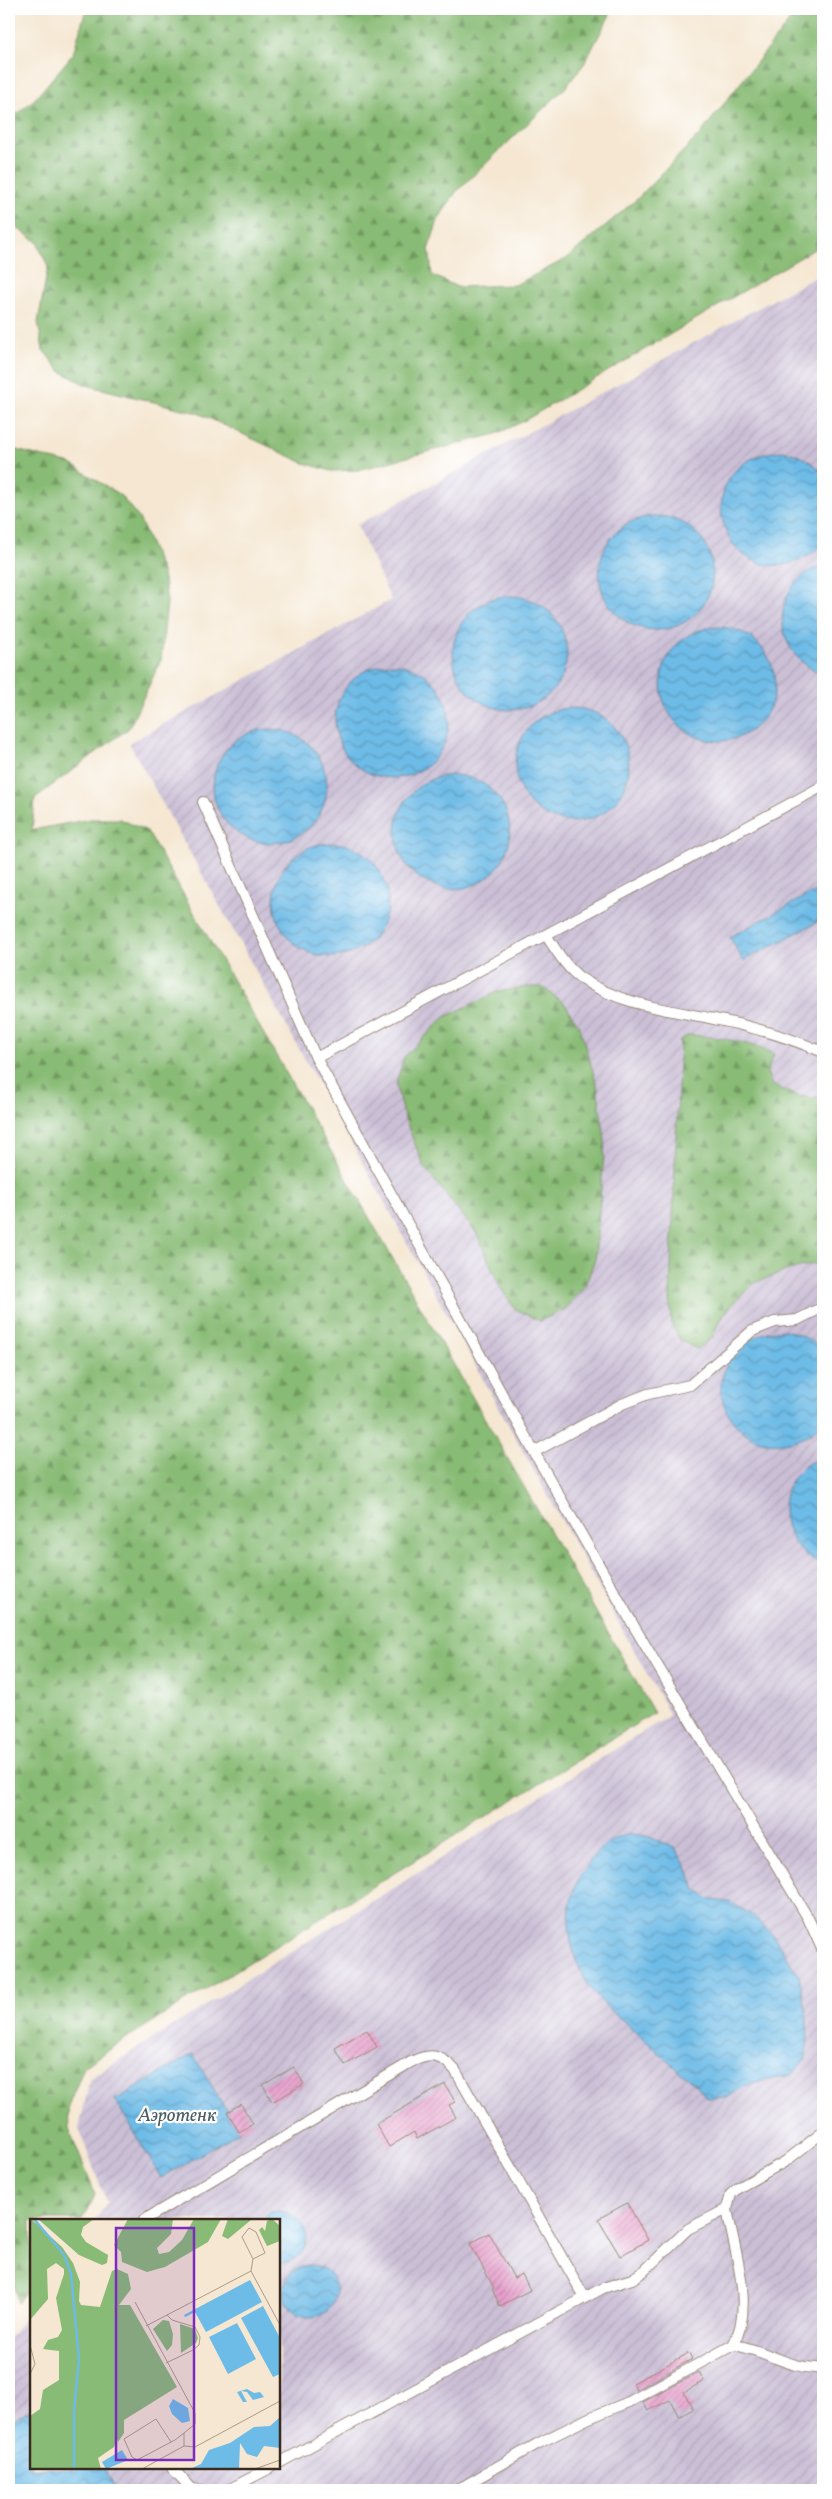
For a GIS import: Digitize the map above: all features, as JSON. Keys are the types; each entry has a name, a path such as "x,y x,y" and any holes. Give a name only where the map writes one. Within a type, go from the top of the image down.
{"lane":[{"path":"316,1058 823,786"},
{"path":"203,802 316,1058 534,1452 635,1628 808,1918 823,1951"},
{"path":"546,935 563,960 581,979 603,990 634,1002 669,1011 772,1032 823,1052"},
{"path":"534,1452 622,1404 648,1394 690,1385 752,1331 775,1322 797,1320 823,1307"},
{"path":"146,2219 411,2062 428,2056 438,2056 455,2070 585,2298"},
{"path":"458,2490 538,2444 589,2418 630,2402 733,2345 740,2334 744,2304 726,2209 731,2194 738,2188 786,2161 823,2132"},
{"path":"280,2462 585,2298 611,2285 632,2279 644,2271 688,2229 726,2209"},
{"path":"733,2345 751,2347 782,2362 799,2367 823,2368"},
{"path":"173,2469 192,2488 201,2490"},
{"path":"228,2490 268,2469"}],"shaded area":[{"path":"823,273 823,2490 9,2490 9,2339 30,2309 30,2469 280,2469 280,2219 96,2219 107,2204 79,2129 90,2078 670,1715 129,743 391,600 357,525"}],"green space":[{"path":"86,9 613,9 584,64 565,88 456,192 439,218 429,247 432,275 457,287 515,285 566,259 637,199 701,133 799,9 823,9 823,244 522,422 496,434 358,470 331,471 304,463 198,413 86,385 60,371 43,350 38,322 48,267 37,242 9,222 9,120 35,99 73,54"},
{"path":"9,448 71,464 120,495 139,518 163,574 167,602 161,660 129,728 35,798 32,830 91,819 120,819 147,831 654,1713 128,2037 84,2067 68,2107 69,2129 95,2194 88,2211 82,2219 30,2219 30,2287 18,2303 9,2265"},
{"path":"526,987 542,987 565,1004 580,1028 597,1085 605,1142 595,1259 585,1286 565,1309 540,1321 515,1309 500,1287 477,1234 424,1167 402,1111 396,1084 404,1057 445,1017 497,992"},
{"path":"689,1035 732,1040 774,1054 767,1072 771,1084 803,1097 817,1098 823,1096 823,1262 791,1269 754,1283 731,1305 718,1324 712,1338 697,1349 680,1340 671,1322 670,1294 680,1040"}],"water":[{"path":"784,451 805,459 823,473 823,543 812,554 798,561 788,564 762,564 742,554 728,536 722,515 723,493 734,473 754,458"},
{"path":"656,516 678,520 696,533 709,551 713,573 709,595 696,613 678,626 656,630 634,626 616,613 603,595 599,573 603,551 616,533 634,520"},
{"path":"823,565 823,674 806,665 793,651 785,636 782,619 785,602 792,587 805,574"},
{"path":"510,596 532,600 550,613 563,631 567,653 563,675 550,693 532,706 510,710 488,706 470,693 457,675 453,653 457,631 470,613 488,600"},
{"path":"718,627 740,631 758,644 771,662 775,684 771,706 758,724 740,737 718,741 696,737 678,724 665,706 661,684 665,662 678,644 696,631"},
{"path":"392,664 414,668 432,681 445,699 449,721 445,743 432,761 414,774 392,778 370,774 352,761 339,743 335,721 339,699 352,681 370,668"},
{"path":"572,708 594,712 612,725 625,743 629,765 625,787 612,805 594,818 572,822 550,818 532,805 519,787 515,765 519,743 532,725 550,712"},
{"path":"270,729 292,733 310,746 323,764 327,786 323,808 310,826 292,839 270,843 248,839 230,826 217,808 213,786 217,764 230,746 248,733"},
{"path":"453,775 475,779 493,792 506,810 510,832 506,854 493,872 475,885 453,889 431,885 413,872 400,854 396,832 400,810 413,792 431,779"},
{"path":"331,843 353,847 371,860 384,878 388,900 384,922 371,940 353,953 331,957 309,953 291,940 278,922 274,900 278,878 291,860 309,847"},
{"path":"823,887 823,919 743,961 730,937"},
{"path":"785,1330 806,1338 823,1351 823,1423 799,1439 775,1443 754,1438 737,1426 725,1408 721,1388 726,1367 741,1347 761,1334"},
{"path":"823,1457 823,1565 806,1556 794,1542 787,1527 784,1510 786,1493 793,1478 805,1465"},
{"path":"631,1834 647,1836 675,1848 688,1869 695,1889 711,1900 730,1902 755,1917 774,1937 799,1976 806,2008 808,2040 805,2061 791,2075 744,2086 727,2098 708,2098 694,2083 604,2004 587,1984 579,1969 570,1936 569,1919 575,1887 583,1872 603,1847 615,1839"},
{"name":"Аэротенк","path":"193,2054 239,2132 161,2178 115,2100"},
{"path":"280,2211 291,2215 300,2221 304,2229 306,2238 304,2247 299,2255 291,2261 280,2263 280,2219 261,2219 271,2212"},
{"path":"305,2265 315,2265 329,2272 336,2286 336,2296 329,2310 315,2317 305,2317 295,2313 288,2306 284,2296 284,2286 288,2276 295,2269"},
{"path":"30,2410 30,2469 105,2469 117,2490 9,2490 9,2422"}],"building":[{"path":"367,2030 377,2047 345,2065 335,2048"},
{"path":"294,2067 304,2084 272,2102 263,2085"},
{"path":"445,2084 455,2102 449,2105 456,2117 417,2139 414,2132 389,2147 376,2124"},
{"path":"241,2104 253,2124 239,2132 227,2112"},
{"path":"627,2203 648,2240 620,2256 598,2219"},
{"path":"489,2233 514,2278 522,2274 530,2290 500,2306 492,2289 494,2288 470,2244"},
{"path":"689,2353 692,2359 636,2390 633,2383"},
{"path":"699,2372 704,2381 684,2392 693,2409 679,2417 670,2400 648,2411 643,2402"}]}
